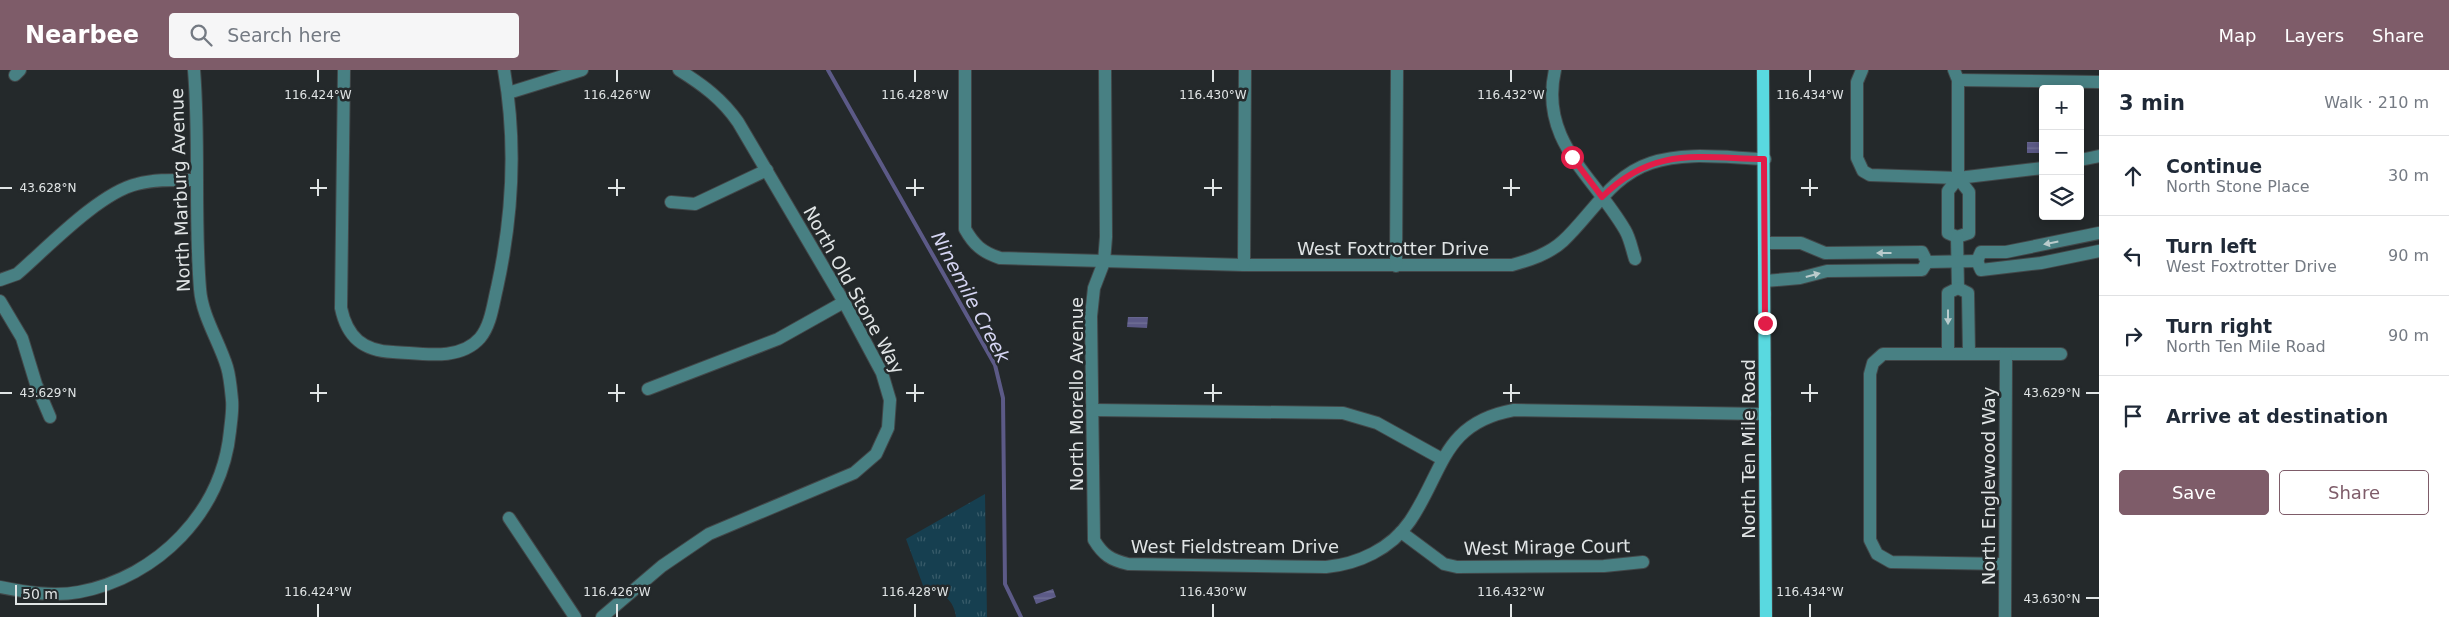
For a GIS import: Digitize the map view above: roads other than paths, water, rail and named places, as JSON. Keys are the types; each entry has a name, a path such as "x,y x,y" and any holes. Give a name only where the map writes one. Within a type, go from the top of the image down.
{"main road":[{"name":"North Ten Mile Road","path":"1763,70 1766,617"}],"street":[{"name":"North Marburg Avenue","path":"0,587 31,593 78,593 119,581 162,555 180,540 208,502 218,482 228,447 233,402 227,368 200,297 195,180 194,70"},
{"path":"344,70 341,308 344,323 353,338 367,348 384,352 444,354 460,352 480,338 491,317 509,226 513,168 508,93 504,70"},
{"path":"508,93 582,70"},
{"name":"North Old Stone Way","path":"602,617 662,566 709,534 734,521 842,480 860,469 876,454 888,428 890,400 882,373 844,302 767,170 721,100 679,70"},
{"name":"West Foxtrotter Drive","path":"965,70 965,229 973,243 984,253 1000,258 1244,265 1498,266 1526,261 1551,250 1563,241 1602,197 1636,169 1677,157 1764,159"},
{"name":"North Morello Avenue","path":"1105,70 1106,237 1104,262 1094,288 1091,316 1094,410 1094,540 1102,552 1114,561"},
{"path":"1244,265 1245,70"},
{"path":"1396,266 1397,70"},
{"path":"1554,70 1551,102 1556,130 1572,157 1626,231 1635,259"},
{"path":"1862,70 1856,82 1857,158 1863,171 1878,177 1958,178 2039,168"},
{"path":"1958,178 1948,191 1948,233 1957,237 1968,233 1969,192 1958,178 1956,75 2099,82"},
{"path":"2084,159 2099,156"},
{"path":"671,202 695,204 767,170"},
{"path":"0,280 17,274 99,203 117,192 152,181 195,180"},
{"path":"2099,233 2006,252 1981,252 1977,261 1981,270 2007,269 2099,251"},
{"path":"1957,237 1958,288"},
{"path":"1765,243 1801,243 1825,253 1922,252 1927,262"},
{"path":"1927,262 1977,261"},
{"path":"1765,281 1800,278 1827,271 1922,270 1927,262"},
{"path":"1958,288 1968,293 1969,354"},
{"path":"1948,354 1948,293 1958,288"},
{"path":"0,301 22,338 36,384 50,417"},
{"path":"648,389 778,339 844,302"},
{"path":"2005,564 1891,562 1878,554 1870,540 1870,374 1873,363 1883,354 2062,354"},
{"name":"North Englewood Way","path":"2005,617 2006,354"},
{"path":"1094,410 1343,413 1377,423 1442,458"},
{"name":"West Fieldstream Drive","path":"1114,561 1128,564 1333,566 1368,557 1401,532 1411,520 1442,458 1462,433 1473,424 1492,415 1514,410 1765,414"},
{"path":"509,518 575,617"},
{"name":"West Mirage Court","path":"1401,532 1444,564 1457,567 1604,566 1644,562"}],"waterway":[{"name":"Ninemile Creek","path":"828,70 995,365 1003,398 1005,584 1021,617"}]}
